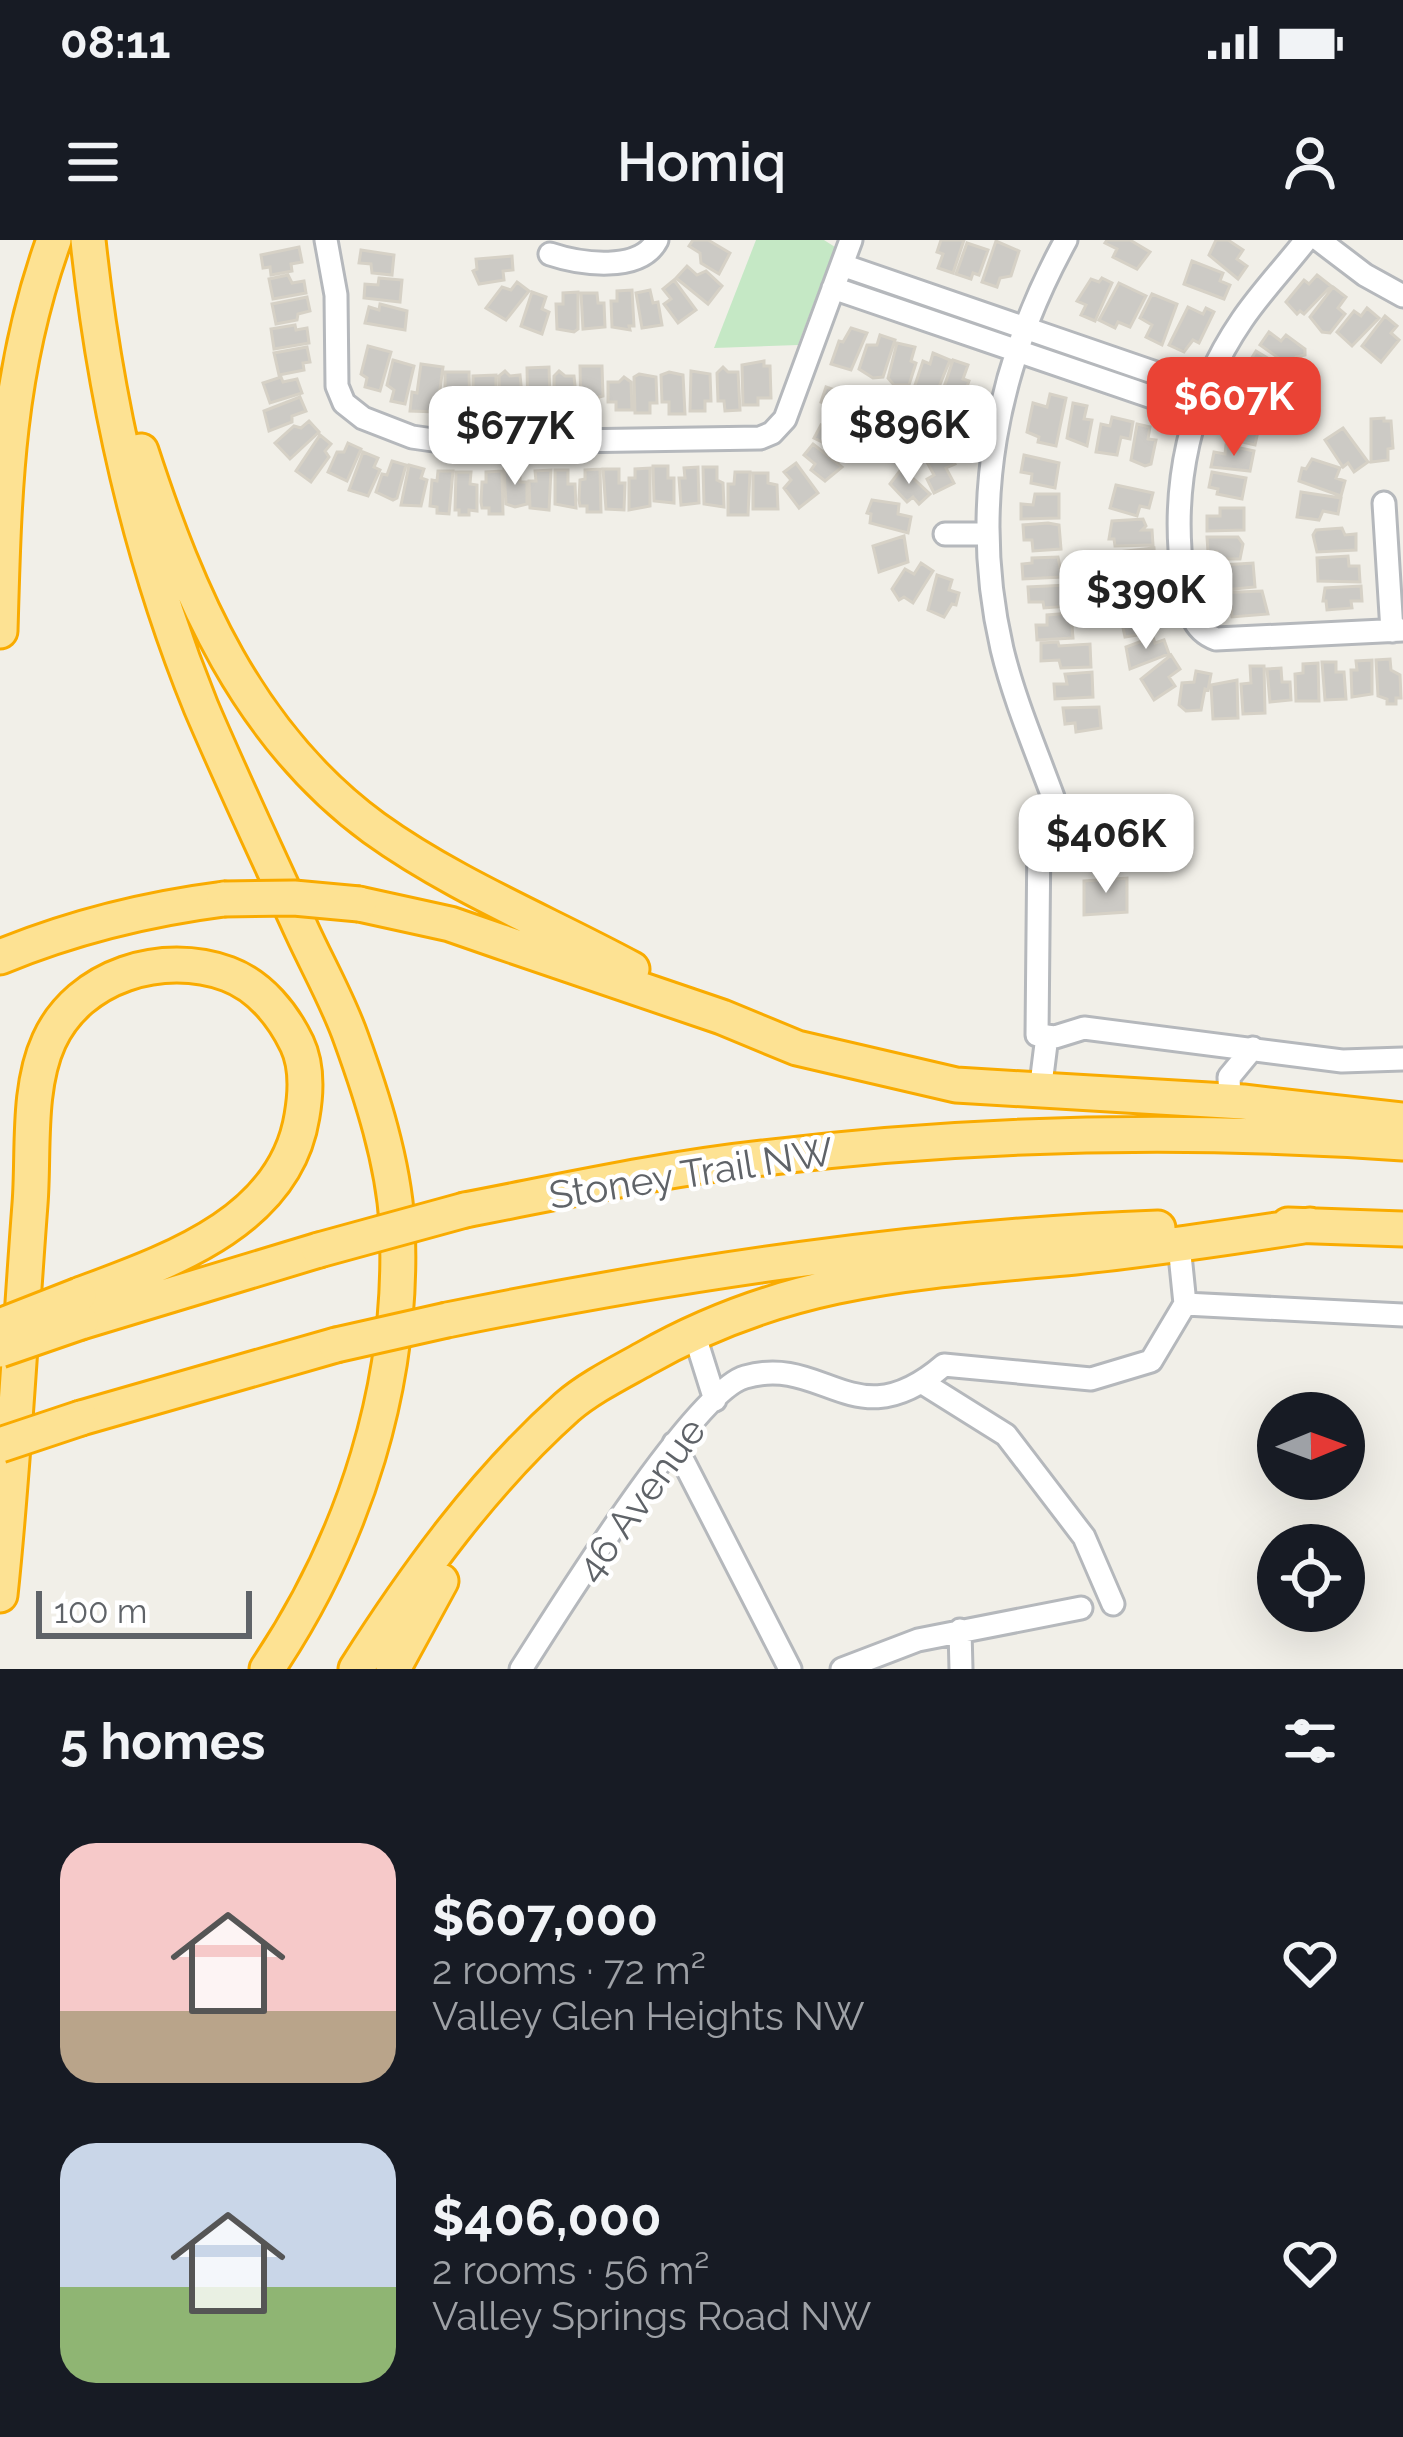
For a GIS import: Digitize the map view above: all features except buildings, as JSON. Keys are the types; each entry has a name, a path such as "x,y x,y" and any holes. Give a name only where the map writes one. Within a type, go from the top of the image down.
{"highway":[{"path":"0,631 4,466 14,392 28,318 55,240"},
{"path":"89,246 121,389 187,581 221,654 289,751 373,827 455,878 722,1018"},
{"path":"89,246 106,381 127,479 161,597 200,704 350,1034 382,1137 397,1221 395,1308 370,1454 352,1511 321,1581 267,1669"},
{"path":"0,957 118,917 224,899 359,904 450,925 797,1048 956,1085 1230,1102 1403,1120"},
{"path":"0,1326 80,1308 213,1237 268,1189 288,1161 305,1096 301,1053 288,1025 264,996 230,975 190,966 153,965 110,978 72,1007 49,1040 35,1118 19,1335 20,1382 0,1595"},
{"name":"Stoney Trail NW","path":"0,1349 80,1308 465,1210 757,1158 970,1138 1169,1135 1403,1142"},
{"path":"356,1669 473,1506 524,1449 571,1404 694,1333 780,1298 895,1275 1179,1245 1310,1225"},
{"path":"0,1445 336,1346 614,1286 893,1246 1064,1231 1310,1225 1403,1229"},
{"path":"393,1669 422,1610 524,1449"}],"street":[{"path":"326,240 336,295 338,386 344,403 363,418 412,437 454,443 766,436 784,419 851,240"},
{"path":"550,254 574,262 632,261 642,258 657,240"},
{"path":"1066,240 1015,350 991,454 988,534 1003,650 1053,797 1039,833 1037,1036 1084,1028 1342,1061 1403,1059"},
{"path":"1306,240 1241,321 1196,412 1181,482 1179,538 1184,583 1197,628 1208,637 1225,640 1397,631 1384,503"},
{"path":"1319,240 1365,275 1403,296"},
{"path":"842,265 1204,389"},
{"path":"833,288 1196,412"},
{"path":"945,534 988,534"},
{"path":"1040,1092 1047,1036"},
{"path":"1230,1102 1229,1077 1253,1048"},
{"path":"1179,1245 1185,1304 1403,1316"},
{"name":"46 Avenue","path":"521,1669 687,1424 740,1378 780,1372 839,1394 889,1397 922,1383 944,1365 1091,1379 1151,1361 1185,1304"},
{"path":"694,1333 715,1400"},
{"path":"922,1383 1006,1435 1084,1538 1113,1604"},
{"path":"674,1444 790,1669"},
{"path":"842,1669 918,1640 1081,1608"},
{"path":"960,1630 961,1669"}],"green space":[{"path":"756,240 824,240 835,247 798,345 714,348"}]}
